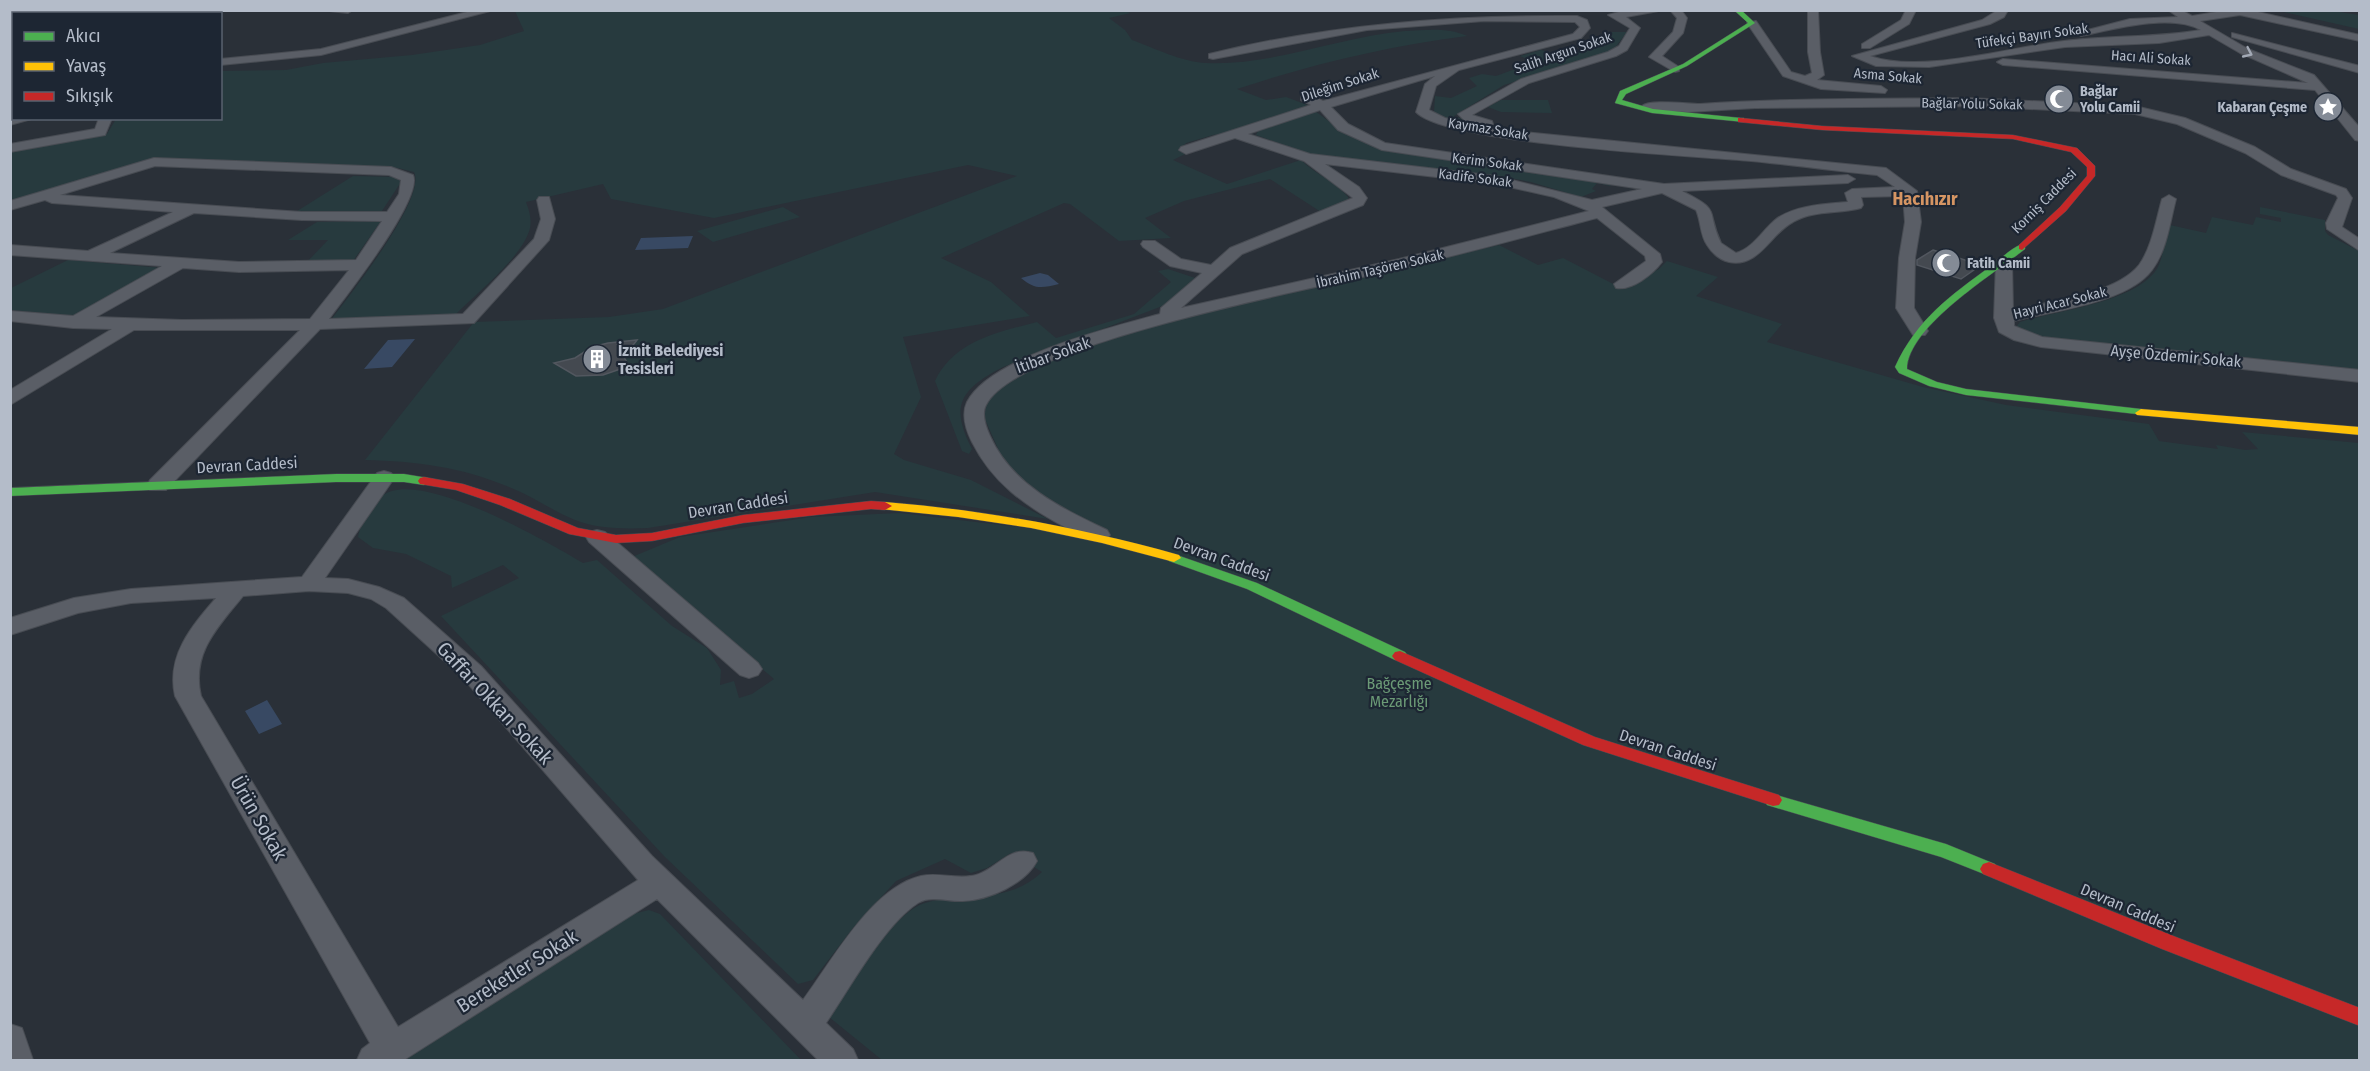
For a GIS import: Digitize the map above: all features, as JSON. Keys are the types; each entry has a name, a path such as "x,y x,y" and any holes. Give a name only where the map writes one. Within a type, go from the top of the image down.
{"main road":[{"path":"1623,104 1618,98 1623,93 1675,69 1752,23 1737,10"},
{"name":"Korniş Caddesi","path":"1623,104 1659,112 1793,125 2013,137 2066,147 2080,154 2091,166 2093,171 2087,183 2004,262 1940,310 1919,331 1909,346 1901,367 1909,374 1929,382 2007,397 2128,412 2360,431"},
{"name":"Devran Caddesi","path":"10,492 384,477 458,487 506,502 574,531 597,537 652,537 743,519 871,505 952,511 1103,537 1193,564 1252,586 1464,687 1589,741 1710,782 1946,851 2180,947 2360,1017"}],"street":[{"path":"325,10 348,10"},
{"path":"222,62 321,52 489,10"},
{"name":"Salih Argun Sokak","path":"1570,141 1477,121 1464,114 1525,81 1617,52 1635,28 1628,21 1613,15 1659,10"},
{"path":"1675,10 1682,18 1678,33 1655,57 1675,69"},
{"path":"1752,23 1761,32 1784,71 1804,81 1818,75 1814,52 1813,10"},
{"path":"1858,56 1868,44 1905,22 1911,10"},
{"path":"1858,56 1986,22 2000,15 2003,10"},
{"path":"2173,10 2260,59 2310,77 2360,137"},
{"path":"2100,42 2077,34 2130,22 2193,22 2235,11 2360,38"},
{"path":"336,36 476,14"},
{"name":"Kaymaz Sokak","path":"1213,56 1316,34 1367,27 1493,17 1566,17 1580,20 1584,25 1584,31 1577,36 1455,68 1431,84 1422,108 1425,115 1452,125 1570,141 1869,170 1890,176 1910,191"},
{"path":"1316,34 1328,21"},
{"path":"2193,22 2360,70"},
{"name":"Tüfekçi Bayırı Sokak","path":"1858,56 1876,62 1894,64 1981,59 2044,47 2157,40 2211,32"},
{"path":"222,54 290,43"},
{"name":"Hacı Ali Sokak","path":"1981,59 2319,87"},
{"name":"Dileğim Sokak","path":"1186,150 1323,106 1455,68"},
{"name":"Asma Sokak","path":"1804,81 1968,102"},
{"path":"1305,97 1323,106"},
{"name":"Bağlar Yolu Sokak","path":"1623,104 1688,108 1755,104 1968,102 2126,109 2181,121 2250,150 2286,172 2341,192 2345,198 2334,223 2335,229 2360,246"},
{"name":"Kerim Sokak","path":"1323,106 1342,127 1382,146 1664,188"},
{"path":"10,148 100,132 105,120"},
{"name":"Kadife Sokak","path":"1236,134 1308,158 1496,180 1541,189 1596,209 1652,254 1654,262 1651,267 1622,284"},
{"path":"1158,319 1193,291 1228,256 1247,246 1358,202 1360,198 1354,190 1308,158"},
{"path":"10,206 154,162 391,171 403,173 408,178 406,194 392,217 361,265 315,325 158,486"},
{"path":"1664,188 1890,176"},
{"path":"1664,188 1701,207 1715,247 1729,257 1740,258 1750,255 1790,217 1856,205 1852,193 1910,191 1913,222 1907,258 1908,282 1905,302 1909,316 1919,331"},
{"name":"İbrahim Taşören Sokak","path":"1158,319 1442,254 1664,188"},
{"path":"35,198 302,216 392,217"},
{"name":"Hayri Acar Sokak","path":"2003,318 2098,294 2127,283 2144,268 2159,237 2169,199"},
{"path":"10,316 128,326 315,325 468,319 541,240 548,219 544,200"},
{"path":"88,257 195,207"},
{"path":"1149,244 1176,263 1213,270"},
{"path":"10,250 178,264 269,267 361,265"},
{"path":"2003,318 2004,262"},
{"path":"73,323 178,264"},
{"name":"Ayşe Özdemir Sokak","path":"2003,318 2005,328 2041,342 2360,376"},
{"name":"İtibar Sokak","path":"1103,537 1042,505 1009,480 987,453 975,422 975,412 985,390 1007,372 1158,319"},
{"path":"10,399 128,326"},
{"path":"309,584 384,477"},
{"path":"597,537 749,669"},
{"name":"Gaffar Okkan Sokak","path":"10,627 103,600 237,588 309,584 364,589 395,603 472,672 641,864 841,1060"},
{"name":"Ürün Sokak","path":"237,588 193,644 187,657 183,683 383,1055"},
{"path":"805,1025 887,910 903,897 928,887 969,889 984,885 1008,873 1022,861"},
{"name":"Bereketler Sokak","path":"383,1055 660,882"},
{"path":"10,1039 16,1060"}],"green space":[{"path":"515,11 1124,11 1131,13 1109,18 1125,30 1132,40 1178,57 1206,63 1231,63 1281,56 1355,39 1405,31 1444,30 1467,36 1351,57 1237,89 1266,100 1286,97 1310,106 1228,133 1186,143 1179,150 1187,153 1173,160 1227,184 1301,160 1343,191 1348,201 1321,212 1270,179 1184,201 1145,218 1171,238 1119,241 1070,204 1064,203 941,258 991,282 1030,316 903,337 921,397 894,454 904,460 971,480 1048,519 875,492 648,528 612,528 575,520 518,491 474,474 438,466 365,460 474,322 609,317 663,309 1017,176 968,165 714,218 611,199 603,184 526,202 531,222 523,244 506,266 455,315 331,320 369,269 398,224 415,185 414,172 398,168 152,159 11,202 11,150 107,134 115,120 222,120 222,71 286,70 323,63 412,55 480,45 524,31"},
{"path":"2279,11 2333,11 2359,15 2359,29"},
{"path":"1611,32 1627,32 1608,53 1504,85 1454,116 1484,127 1444,118 1434,112 1435,96 1451,98 1477,86 1469,78 1482,74 1496,76 1534,62 1520,56 1541,50 1563,56 1600,45"},
{"path":"1501,100 1548,100 1552,113 1501,112 1488,107"},
{"path":"1315,111 1346,134 1382,149 1615,180 1610,186 1597,183 1592,189 1596,191 1581,197 1531,182 1504,177 1315,156 1256,135 1259,129"},
{"path":"353,176 397,177 401,182 380,214 294,213"},
{"path":"783,207 800,217 713,242 697,231"},
{"path":"2260,207 2325,220 2325,231 2328,235 2359,251 2359,372 2253,359 2079,344 2045,338 2016,327 2020,322 2110,299 2143,283 2158,268 2170,225 2206,233 2212,217 2253,225 2256,217 2281,222 2281,218 2260,214"},
{"path":"381,221 353,261 306,263 328,240 288,240 317,222"},
{"name":"Bağçeşme Mezarlığı","path":"1499,245 1538,265 1563,258 1621,288 1659,269 1667,261 1718,277 1696,296 1782,324 1767,342 1923,387 2006,405 2149,424 2159,441 2218,449 2216,445 2245,450 2258,449 2242,432 2359,443 2359,1060 882,1060 829,1017 885,935 912,909 925,903 956,897 1000,893 1028,883 1042,872 1011,853 987,868 971,873 945,859 896,881 853,928 813,980 798,984 665,857 441,616 519,578 503,565 452,588 451,576 406,554 373,548 358,537 369,509 379,498 392,491 411,489 461,502 543,540 583,563 597,560 672,626 707,648 721,670 720,685 734,681 739,698 752,694 774,679 632,557 680,537 811,517 900,513 1101,537 1032,495 1003,460 984,417 987,403 996,389 1032,365 1203,310 1269,298"},
{"path":"68,260 163,268 76,316 11,310 11,288"},
{"path":"1168,269 1195,278 1165,305 1003,367 977,383 963,400 961,421 972,449 969,454 962,451 935,381 953,356 978,340 1037,322 1056,338 1134,314 1171,282 1158,271"},
{"path":"649,910 660,914 801,1060 400,1060 633,914"}],"water":[{"path":"693,236 688,248 635,250 641,238"},
{"path":"1040,273 1048,275 1059,284 1039,287 1030,285 1021,278"},
{"path":"415,339 392,367 364,369 388,340"},
{"path":"267,700 282,724 259,734 245,711"}],"building":[{"name":"Fatih Camii","path":"1933,250 1981,265 1961,279 1917,265 1917,260"},
{"name":"İzmit Belediyesi Tesisleri","path":"637,340 624,357 629,366 603,375 576,376 554,363 575,358 592,347"}],"traffic: fast":[{"path":"1737,10 1752,23 1685,65 1623,93 1618,101 1652,111 1741,120"},
{"path":"2022,247 1936,313 1910,347 1901,367 1903,371 1933,384 1966,392 2141,413"},
{"path":"10,492 336,478 404,478 424,481"},
{"path":"1174,558 1252,586 1400,656"},
{"path":"1773,800 1946,851 1989,869"}],"traffic: slow":[{"path":"2141,413 2360,431"},
{"path":"885,506 958,513 1031,524 1102,539 1174,558"}],"traffic: jam":[{"path":"1741,120 1822,128 2013,137 2074,150 2091,166 2091,176 2063,209 2022,247"},
{"path":"424,481 458,487 505,502 574,531 616,539 652,537 743,519 871,505 885,506"},
{"path":"1400,656 1589,741 1773,800"},
{"path":"1989,869 2169,943 2360,1017"}],"place":[{"name":"Bağlar Yolu Camii","path":"2059,99"},
{"name":"Kabaran Çeşme","path":"2328,107"},
{"name":"Fatih Camii","path":"1946,263"},
{"name":"İzmit Belediyesi Tesisleri","path":"597,359"}],"district":[{"name":"Hacıhızır","path":"1925,199"}]}
